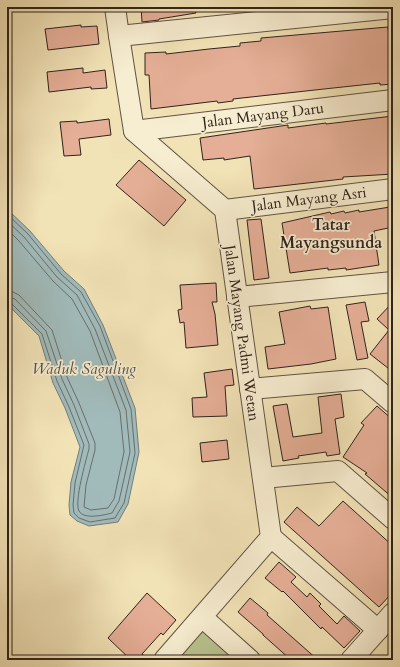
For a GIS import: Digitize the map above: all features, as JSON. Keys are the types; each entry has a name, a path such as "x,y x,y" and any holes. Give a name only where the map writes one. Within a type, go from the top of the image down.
{"street":[{"path":"115,7 134,131 225,210"},
{"path":"119,36 393,8"},
{"name":"Jalan Mayang Daru","path":"134,131 393,100"},
{"name":"Jalan Mayang Asri","path":"225,210 393,189"},
{"name":"Jalan Mayang Padmi Wetan","path":"225,210 271,537"},
{"path":"237,297 393,282"},
{"path":"250,389 365,379 393,403"},
{"path":"263,478 338,471 393,519"},
{"path":"164,660 271,537 378,630"},
{"path":"351,660 393,613"},
{"path":"202,617 250,660"}],"green space":[{"path":"199,625 239,660 169,660"}],"water":[{"name":"Waduk Saguling","path":"7,209 30,231 64,271 84,289 103,325 135,408 139,452 128,504 118,522 89,526 77,521 70,515 69,505 71,482 80,447 65,408 53,383 39,336 7,304"}],"building":[{"path":"141,7 195,7 196,13 142,22"},
{"path":"81,25 81,27 97,26 99,44 48,50 45,29"},
{"path":"388,27 392,63 393,62 393,84 380,85 380,83 233,99 233,101 218,103 217,101 151,109 149,75 145,75 145,53 166,52 166,54 240,46 240,43 261,41 261,38"},
{"path":"83,68 83,73 105,70 107,88 91,89 91,87 49,92 47,72"},
{"path":"393,116 393,174 343,177 343,179 254,189 250,156 224,160 224,158 203,160 200,138 288,125 288,128"},
{"path":"109,119 111,135 79,139 81,155 64,156 60,122 77,121 77,123"},
{"path":"139,160 186,200 164,226 116,185"},
{"path":"390,207 393,227 374,231 379,265 346,270 346,268 328,270 328,268 290,273 282,223 330,212 331,214 359,210 359,212"},
{"path":"261,219 269,278 254,280 247,220"},
{"path":"216,283 217,302 212,302 215,314 218,345 186,348 184,322 180,323 178,310 182,309 180,285"},
{"path":"365,302 369,321 361,322 368,358 357,360 346,305"},
{"path":"393,302 393,372 370,354 389,330 377,319"},
{"path":"310,306 311,309 328,307 336,359 311,364 268,369 265,347 285,344 279,312"},
{"path":"232,369 234,385 225,386 227,416 193,417 192,398 207,397 204,373"},
{"path":"341,394 344,417 335,419 340,454 327,456 326,452 298,456 299,458 283,461 273,406 287,404 293,437 322,433 318,397"},
{"path":"377,406 393,420 393,498 365,474 367,473 343,457 364,425 361,423"},
{"path":"227,440 229,459 202,462 200,443"},
{"path":"343,501 393,546 393,592 379,607 284,522 297,507 319,526"},
{"path":"279,562 296,577 291,582 307,597 310,593 321,604 319,606 337,624 344,616 360,631 344,648 322,627 321,629 283,591 282,592 265,578"},
{"path":"147,593 176,620 163,635 161,633 142,654 149,660 131,660 108,638"},
{"path":"250,598 318,660 291,660 263,635 238,612"}],"district":[{"name":"Tatar Mayangsunda","path":"331,233"}]}
